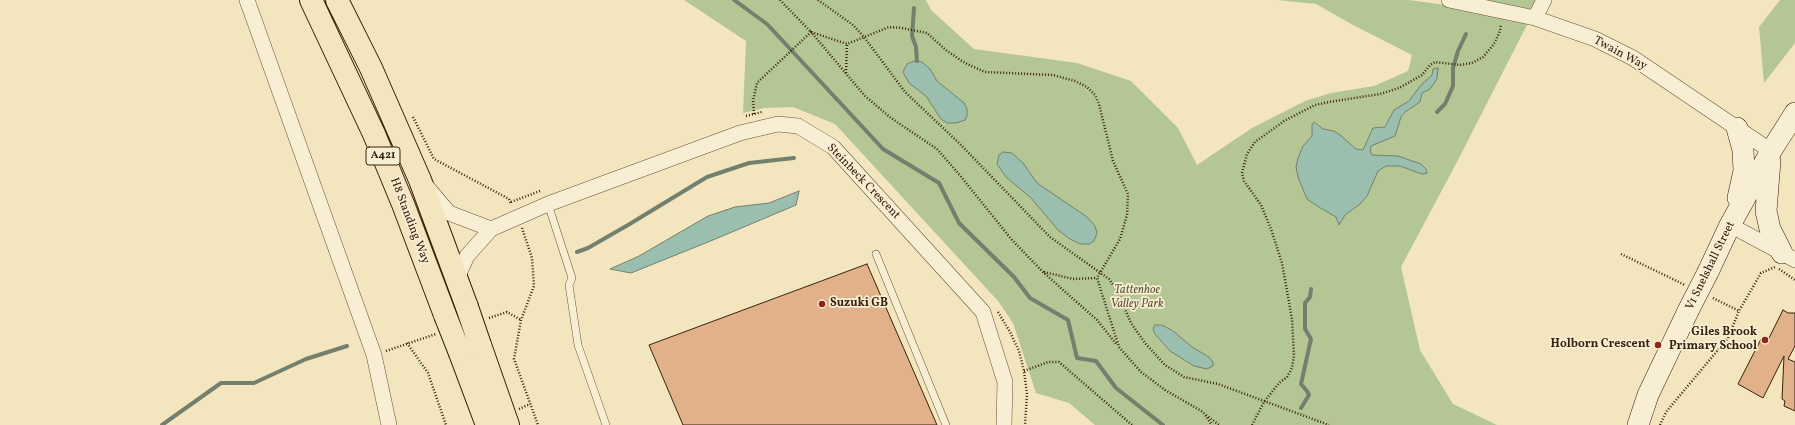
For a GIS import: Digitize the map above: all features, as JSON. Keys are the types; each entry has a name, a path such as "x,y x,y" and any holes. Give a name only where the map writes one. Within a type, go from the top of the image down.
{"highway":[{"name":"H8 Standing Way","path":"311,0 374,134 403,204 487,425"},
{"name":"H8 Standing Way","path":"337,0 371,68 420,180 457,278 508,425"}],"street":[{"path":"247,0 374,355 389,425"},
{"name":"Twain Way","path":"1449,0 1504,10 1535,18 1595,39 1633,58 1737,128"},
{"path":"1535,18 1544,0"},
{"name":"V1 Snelshall Street","path":"1638,425 1648,395 1730,225 1756,147 1795,112"},
{"name":"Steinbeck Crescent","path":"457,278 467,256 491,229 548,204 740,133 778,124 798,126 833,147 983,312 1005,382 1004,425"},
{"path":"1737,128 1756,147 1770,228 1789,257"},
{"path":"1756,147 1744,171 1730,225 1789,257"},
{"path":"420,180 449,213 491,229"}],"lane":[{"path":"548,204 572,278 569,285 578,345 606,425"},
{"path":"876,254 946,425"}],"path":[{"path":"780,0 811,32 865,96 891,118 937,150 958,173 1012,240 1043,272 1097,320 1141,372 1165,390 1203,412 1219,425"},
{"path":"818,0 853,25 864,37 905,92 960,144 1050,237 1109,279 1116,289 1131,323 1165,365 1184,377 1218,384 1329,425"},
{"path":"1252,425 1264,402 1279,383 1287,377 1292,368 1294,356 1292,319 1284,270 1271,229 1261,205 1244,181 1242,173 1248,154 1255,142 1284,121 1302,111 1328,102 1380,94 1399,88 1422,75 1430,65 1435,62 1460,65 1483,57 1494,44 1500,31 1504,10"},
{"path":"811,32 847,44 889,27 902,28 927,33 947,51 965,63 984,72 1053,76 1075,81 1087,87 1095,95 1099,104 1113,161 1128,194 1127,215 1120,239 1097,278"},
{"path":"754,114 753,97 757,83 811,32"},
{"path":"846,74 847,44"},
{"path":"739,119 765,112"},
{"path":"511,202 548,188"},
{"path":"1621,254 1691,288"},
{"path":"1660,425 1666,412 1728,338 1739,311 1761,273 1774,266 1795,280"},
{"path":"1043,272 1073,279 1097,278"},
{"path":"1097,278 1119,347"},
{"path":"1712,298 1739,311"},
{"path":"996,309 1010,332 1024,371 1027,394 1025,425"},
{"path":"407,343 428,373 446,425"},
{"path":"1024,371 1048,362 1059,362 1132,425"},
{"path":"1203,412 1212,425"}],"green space":[{"name":"Tattenhoe Valley Park","path":"684,0 926,0 931,10 974,49 1077,63 1131,81 1178,128 1197,165 1252,128 1305,101 1331,93 1374,86 1408,71 1412,55 1316,4 1277,0 1409,0 1446,5 1447,0 1538,0 1531,17 1458,160 1401,267 1420,350 1453,404 1497,425 1095,425 1069,403 1036,393 1013,323 998,301 835,124 793,107 764,108 743,113 746,41"},
{"path":"1780,0 1795,0 1795,43 1764,83 1759,27"}],"shaded area":[{"path":"914,61 922,62 930,69 937,81 964,103 967,109 967,116 965,120 956,123 947,123 941,119 926,96 909,83 903,72 907,64"},
{"path":"1438,68 1437,79 1430,89 1422,93 1420,102 1405,112 1401,117 1395,136 1371,146 1370,151 1372,155 1398,156 1421,164 1426,169 1427,173 1422,174 1400,166 1386,166 1378,171 1367,196 1360,204 1345,215 1339,225 1336,217 1307,199 1298,177 1296,167 1298,158 1303,146 1312,136 1312,125 1314,122 1323,129 1334,131 1356,149 1363,150 1373,128 1385,127 1394,110 1409,101 1421,85 1432,75 1433,69"},
{"path":"1003,152 1012,153 1023,163 1037,183 1087,217 1095,226 1097,233 1094,241 1089,244 1080,244 1058,230 1031,198 1006,177 997,164 999,155"},
{"path":"799,191 796,205 713,240 631,273 610,269 639,256 708,216 735,207 769,203"},
{"path":"1155,325 1162,325 1173,331 1192,347 1209,357 1213,362 1213,366 1207,369 1194,366 1170,351 1155,334 1153,329"}],"building":[{"name":"Suzuki GB","path":"867,264 937,425 683,425 649,345"},
{"name":"Giles Brook Primary School","path":"1783,310 1788,313 1795,313 1795,346 1788,359 1795,362 1795,411 1784,406 1785,401 1782,399 1784,356 1763,398 1738,384 1761,339 1767,342"}],"waterway":[{"path":"734,0 767,24 883,149 939,183 959,223 1014,277 1030,298 1068,320 1077,358 1096,361 1116,388 1163,425"},
{"path":"914,8 912,36 916,47 917,61"},
{"path":"1437,112 1445,104 1453,86 1453,68 1458,51 1466,34"},
{"path":"577,252 588,248 628,225 707,177 749,163 794,158"},
{"path":"1301,408 1309,395 1301,384 1311,339 1305,329 1305,303 1310,297 1311,289"},
{"path":"162,425 221,383 254,383 306,359 347,346"}],"place":[{"name":"Suzuki GB","path":"822,304"},
{"name":"Giles Brook Primary School","path":"1765,340"},
{"name":"Holborn Crescent","path":"1658,345"}]}
